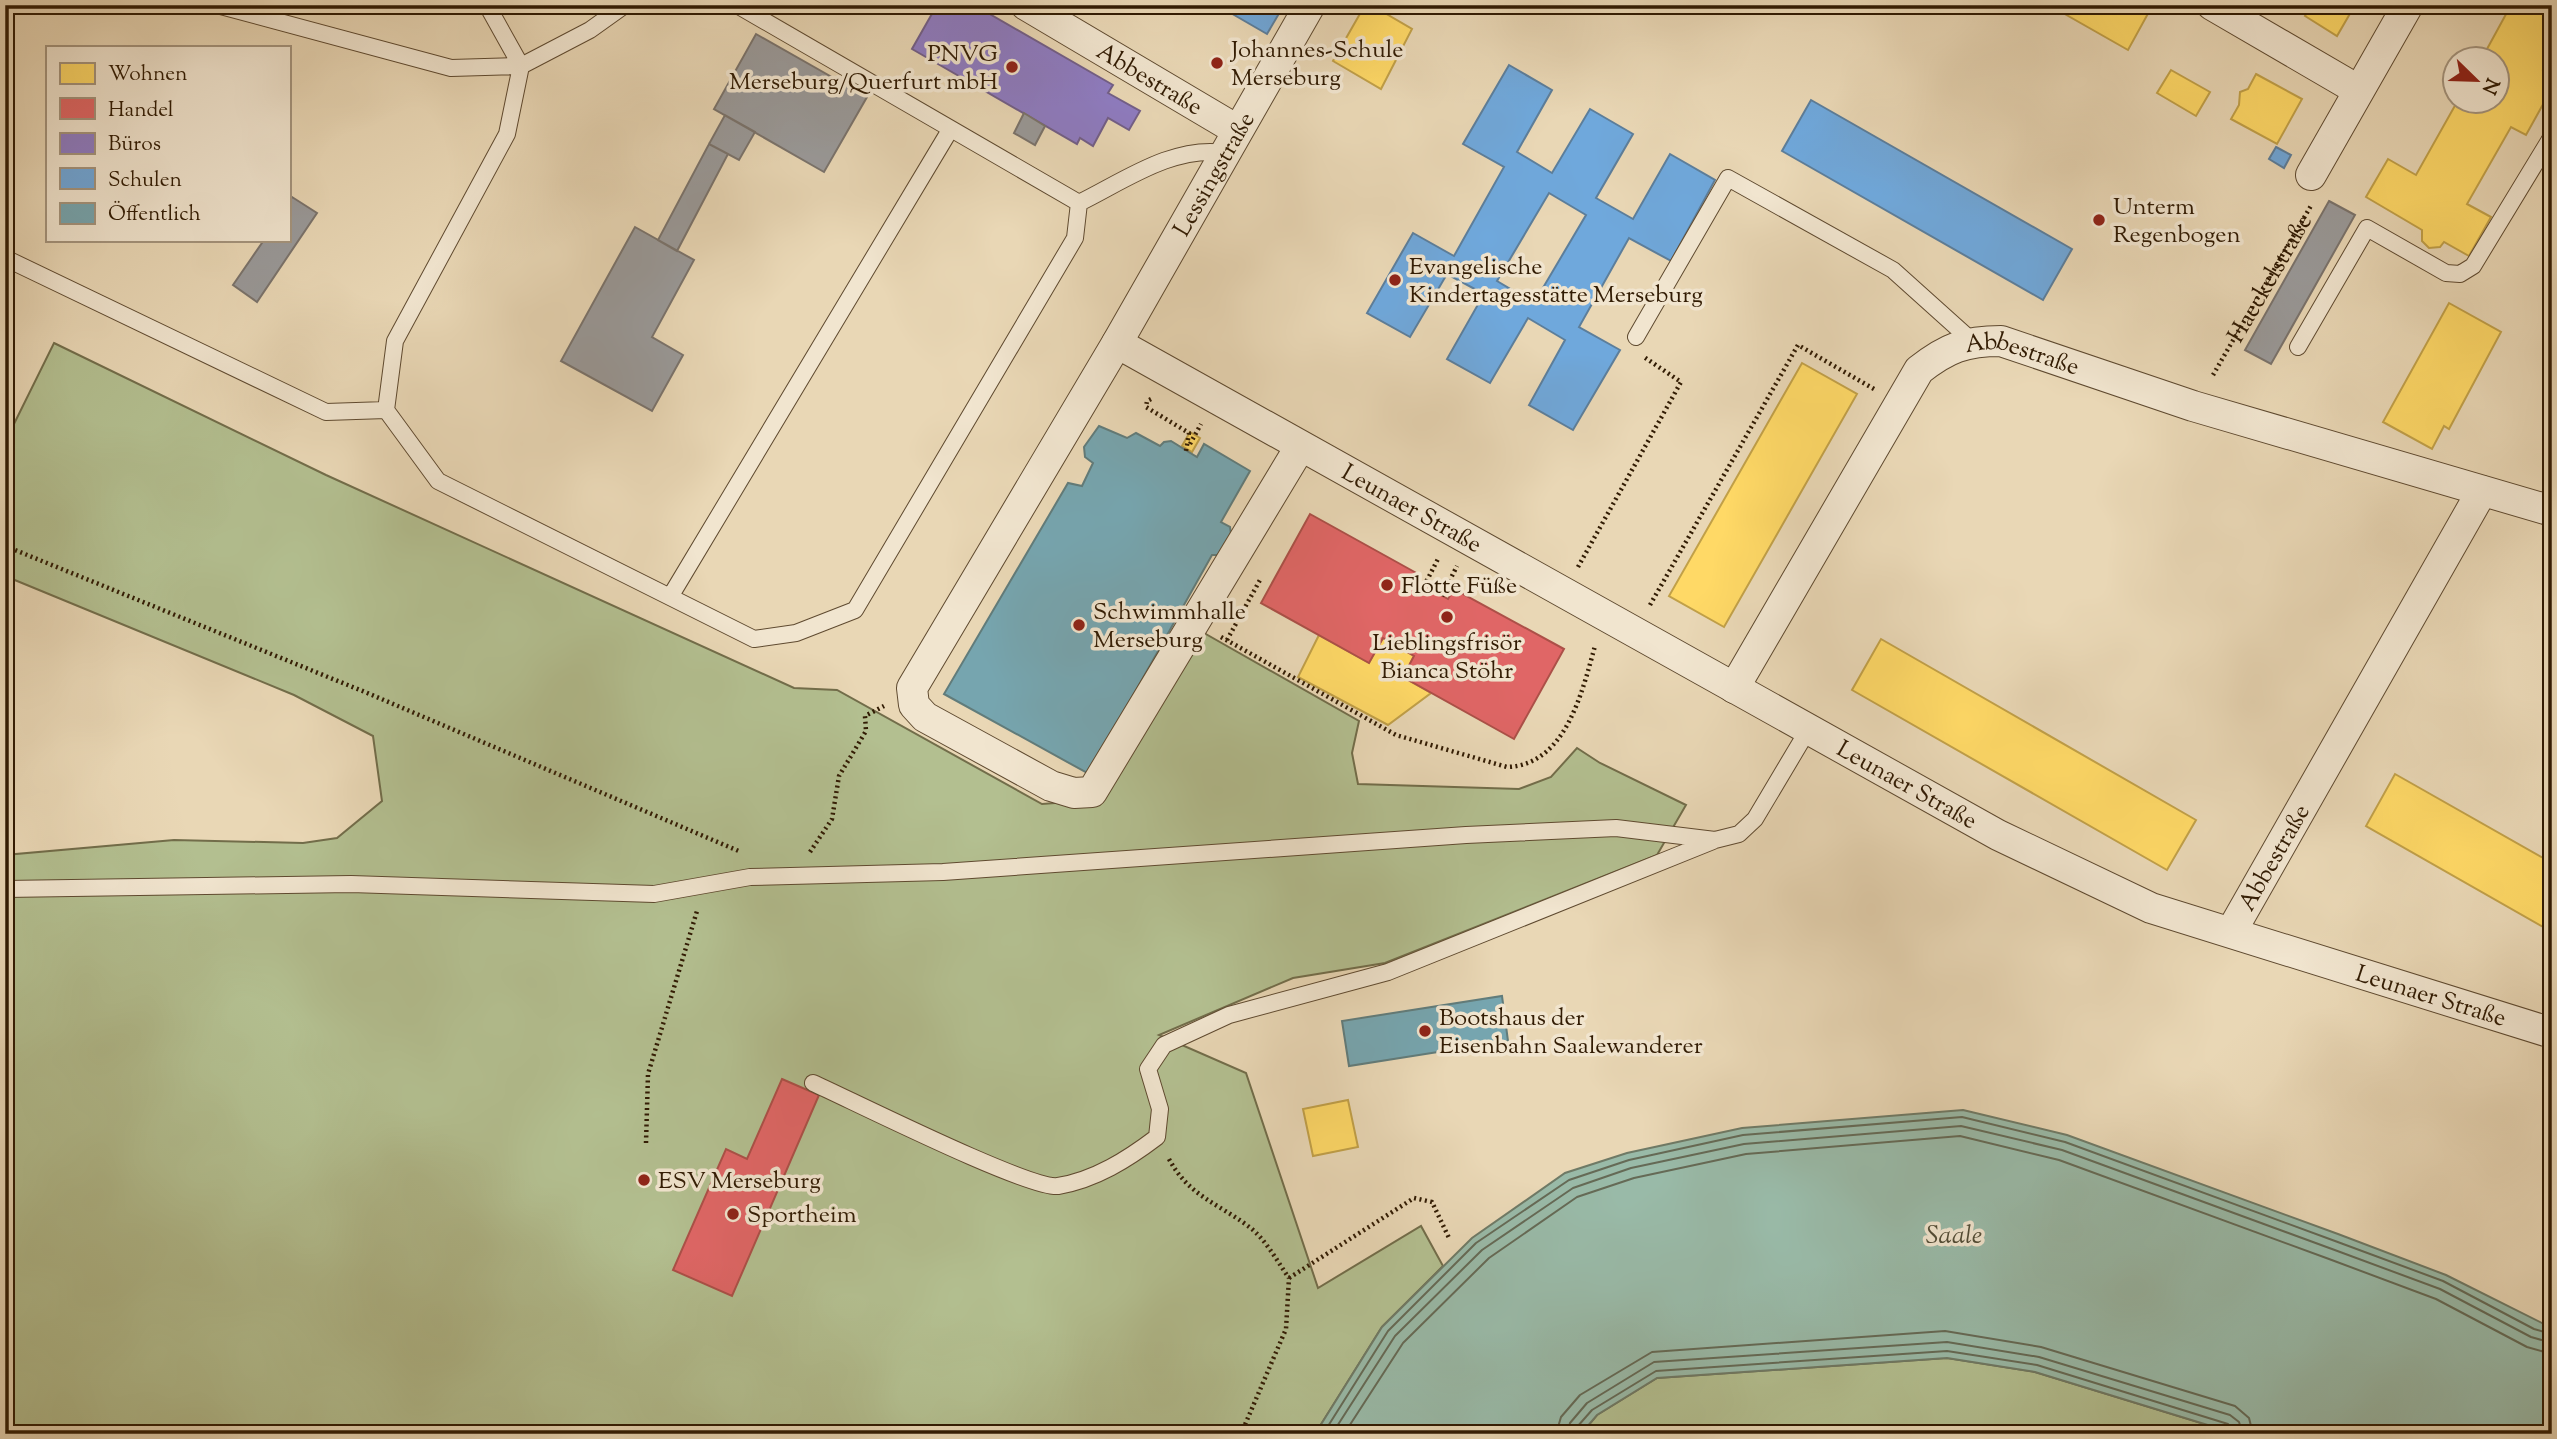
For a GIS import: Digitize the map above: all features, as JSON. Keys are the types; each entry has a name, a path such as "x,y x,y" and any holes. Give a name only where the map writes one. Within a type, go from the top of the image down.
{"street":[{"name":"Abbestraße","path":"1026,5 1231,141"},
{"name":"Lessingstraße","path":"1117,343 1310,5"},
{"path":"2213,5 2358,90"},
{"path":"2315,184 2358,90 2408,5"},
{"name":"Abbestraße","path":"1734,688 1919,370 1939,354 1972,341 2001,341 2193,406 2552,511"},
{"path":"1117,343 912,688 914,705 925,716 1051,786 1074,793 1092,792 1300,447"},
{"name":"Leunaer Straße","path":"1117,343 1998,835 2151,908 2552,1033"},
{"name":"Abbestraße","path":"2231,932 2482,491"}],"lane":[{"path":"217,5 451,68 521,66 590,30 625,5"},
{"path":"487,5 521,66 507,134 395,341 386,410 438,481 754,639 796,633 855,610 1075,238 1079,203"},
{"path":"737,5 1079,203"},
{"path":"670,597 950,130"},
{"path":"2298,347 2367,228 2446,273 2460,274 2473,266 2552,136"},
{"path":"1079,203 1162,161 1231,141"},
{"path":"1636,337 1728,178 1893,270 1972,341"},
{"path":"5,257 326,412 386,410"},
{"path":"813,1083 1006,1171 1055,1186 1100,1173 1157,1137 1160,1110 1148,1069 1164,1045 1229,1015 1388,972 1715,840 1739,835 1755,819 1808,730"},
{"path":"5,890 351,884 654,894 750,877 943,872 1465,835 1616,828 1715,840"}],"path":[{"name":"Haeckelstraße","path":"2213,375 2315,184"},
{"path":"1573,576 1681,382 1645,360 1636,337"},
{"path":"1644,616 1798,345 1884,394"},
{"path":"1158,402 1150,399 1146,407 1187,431 1190,436 1186,451 1199,429"},
{"path":"5,546 365,692 745,854"},
{"path":"1424,586 1443,550"},
{"path":"1442,596 1461,559"},
{"path":"1196,623 1396,735 1507,767 1522,767 1539,759 1556,743 1579,701 1598,638 1608,619"},
{"path":"790,877 832,819 839,776 866,730 865,716 876,709 913,698"},
{"path":"646,1143 648,1073 705,886"},
{"path":"1157,1137 1178,1176 1209,1203 1249,1226 1289,1278 1286,1329 1241,1434"},
{"path":"1289,1278 1414,1198 1432,1202 1450,1240"}],"shaded area":[{"path":"54,343 326,475 794,688 837,690 1042,804 1095,800 1204,633 1359,721 1352,753 1358,784 1519,789 1551,777 1577,748 1600,763 1686,805 1657,855 1385,963 1293,978 1159,1035 1246,1073 1318,1288 1421,1226 1443,1266 1382,1327 1315,1434 5,1434 5,855 174,840 303,843 337,838 382,801 373,736 294,695 5,576 5,433 9,434"},
{"path":"1947,1358 2035,1372 2237,1434 1581,1434 1597,1415 1657,1378"}],"water":[{"name":"Saale","path":"1963,1110 2067,1135 2338,1234 2446,1275 2552,1328 2552,1434 2237,1434 2035,1372 1947,1358 1657,1378 1597,1415 1581,1434 1315,1434 1382,1327 1472,1238 1565,1173 1627,1153 1742,1128"}],"building: Wohnen":[{"path":"1365,5 1371,5 1412,29 1381,89 1333,61"},
{"path":"2049,5 2140,5 2150,10 2128,50"},
{"path":"2311,5 2355,5 2337,36 2305,16"},
{"path":"2511,5 2552,5 2552,55 2543,70 2552,75 2552,88 2526,135 2511,127 2467,204 2491,217 2469,256 2444,242 2440,247 2429,248 2422,241 2422,230 2366,197 2388,159 2416,175 2449,116 2512,116 2512,46 2489,46"},
{"path":"2171,70 2210,92 2196,116 2157,93"},
{"path":"2256,74 2302,99 2277,144 2231,119 2239,105 2240,92 2248,89"},
{"path":"2449,303 2501,332 2449,429 2444,426 2432,449 2383,422"},
{"path":"1802,363 1857,394 1724,627 1669,596"},
{"path":"1190,432 1200,438 1192,452 1182,446"},
{"path":"1319,635 1369,663 1383,638 1414,656 1403,677 1431,693 1388,725 1298,677"},
{"path":"1881,639 2196,820 2167,870 1852,690"},
{"path":"2395,774 2552,863 2552,932 2366,826"},
{"path":"1348,1100 1358,1147 1313,1156 1303,1109"}],"building: Handel":[{"path":"1310,514 1420,575 1416,581 1448,599 1454,589 1564,649 1514,739 1403,677 1414,656 1383,638 1369,663 1261,603"},
{"name":"Sportheim","path":"782,1079 819,1095 732,1296 673,1270 726,1149 747,1159"}],"building: Büros":[{"name":"PNVG Merseburg/Querfurt mbH","path":"937,5 974,5 1113,85 1108,93 1140,111 1129,130 1108,118 1093,146 1080,138 1077,144 912,49"}],"building: Schulen":[{"path":"1217,5 1284,5 1267,34"},
{"path":"1509,65 1552,90 1517,152 1552,173 1590,109 1633,134 1596,198 1633,219 1670,154 1715,180 1671,261 1629,238 1579,327 1620,350 1573,430 1529,405 1565,340 1528,318 1490,383 1447,359 1484,294 1447,274 1410,337 1367,313 1413,233 1454,256 1504,167 1463,144","holes":["1549,193 1586,215 1534,303 1497,281"]},
{"path":"1811,100 2072,249 2043,300 1782,151"},
{"path":"2276,147 2291,155 2284,168 2269,159"}],"building: Öffentlich":[{"name":"Schwimmhalle Merseburg","path":"1099,426 1127,438 1136,433 1160,446 1171,441 1197,457 1204,444 1250,471 1221,522 1230,527 1231,534 1218,555 1212,555 1089,774 944,694 1068,483 1082,486 1093,463 1085,457 1084,447"},
{"name":"Bootshaus der Eisenbahn Saalewanderer","path":"1502,996 1508,1041 1349,1066 1342,1021"}],"building: Industrie":[{"path":"756,34 867,97 824,172 714,109"},
{"path":"1024,113 1045,126 1035,145 1014,133"},
{"path":"725,115 755,132 739,160 709,144"},
{"path":"709,144 728,154 677,251 658,240"},
{"path":"292,197 317,213 257,302 233,285 263,242 290,242"},
{"path":"2329,201 2355,215 2271,364 2245,350"},
{"path":"635,227 694,260 652,337 683,355 652,411 561,361"}],"place":[{"name":"Johannes-Schule Merseburg","path":"1217,63"},
{"name":"PNVG Merseburg/Querfurt mbH","path":"1012,67"},
{"name":"Unterm Regenbogen","path":"2099,220"},
{"name":"Evangelische Kindertagesstätte Merseburg","path":"1395,280"},
{"name":"Flotte Füße","path":"1387,585"},
{"name":"Lieblingsfrisör Bianca Stöhr","path":"1447,617"},
{"name":"Schwimmhalle Merseburg","path":"1079,625"},
{"name":"Bootshaus der Eisenbahn Saalewanderer","path":"1425,1031"},
{"name":"ESV Merseburg","path":"644,1180"},
{"name":"Sportheim","path":"733,1214"}]}
